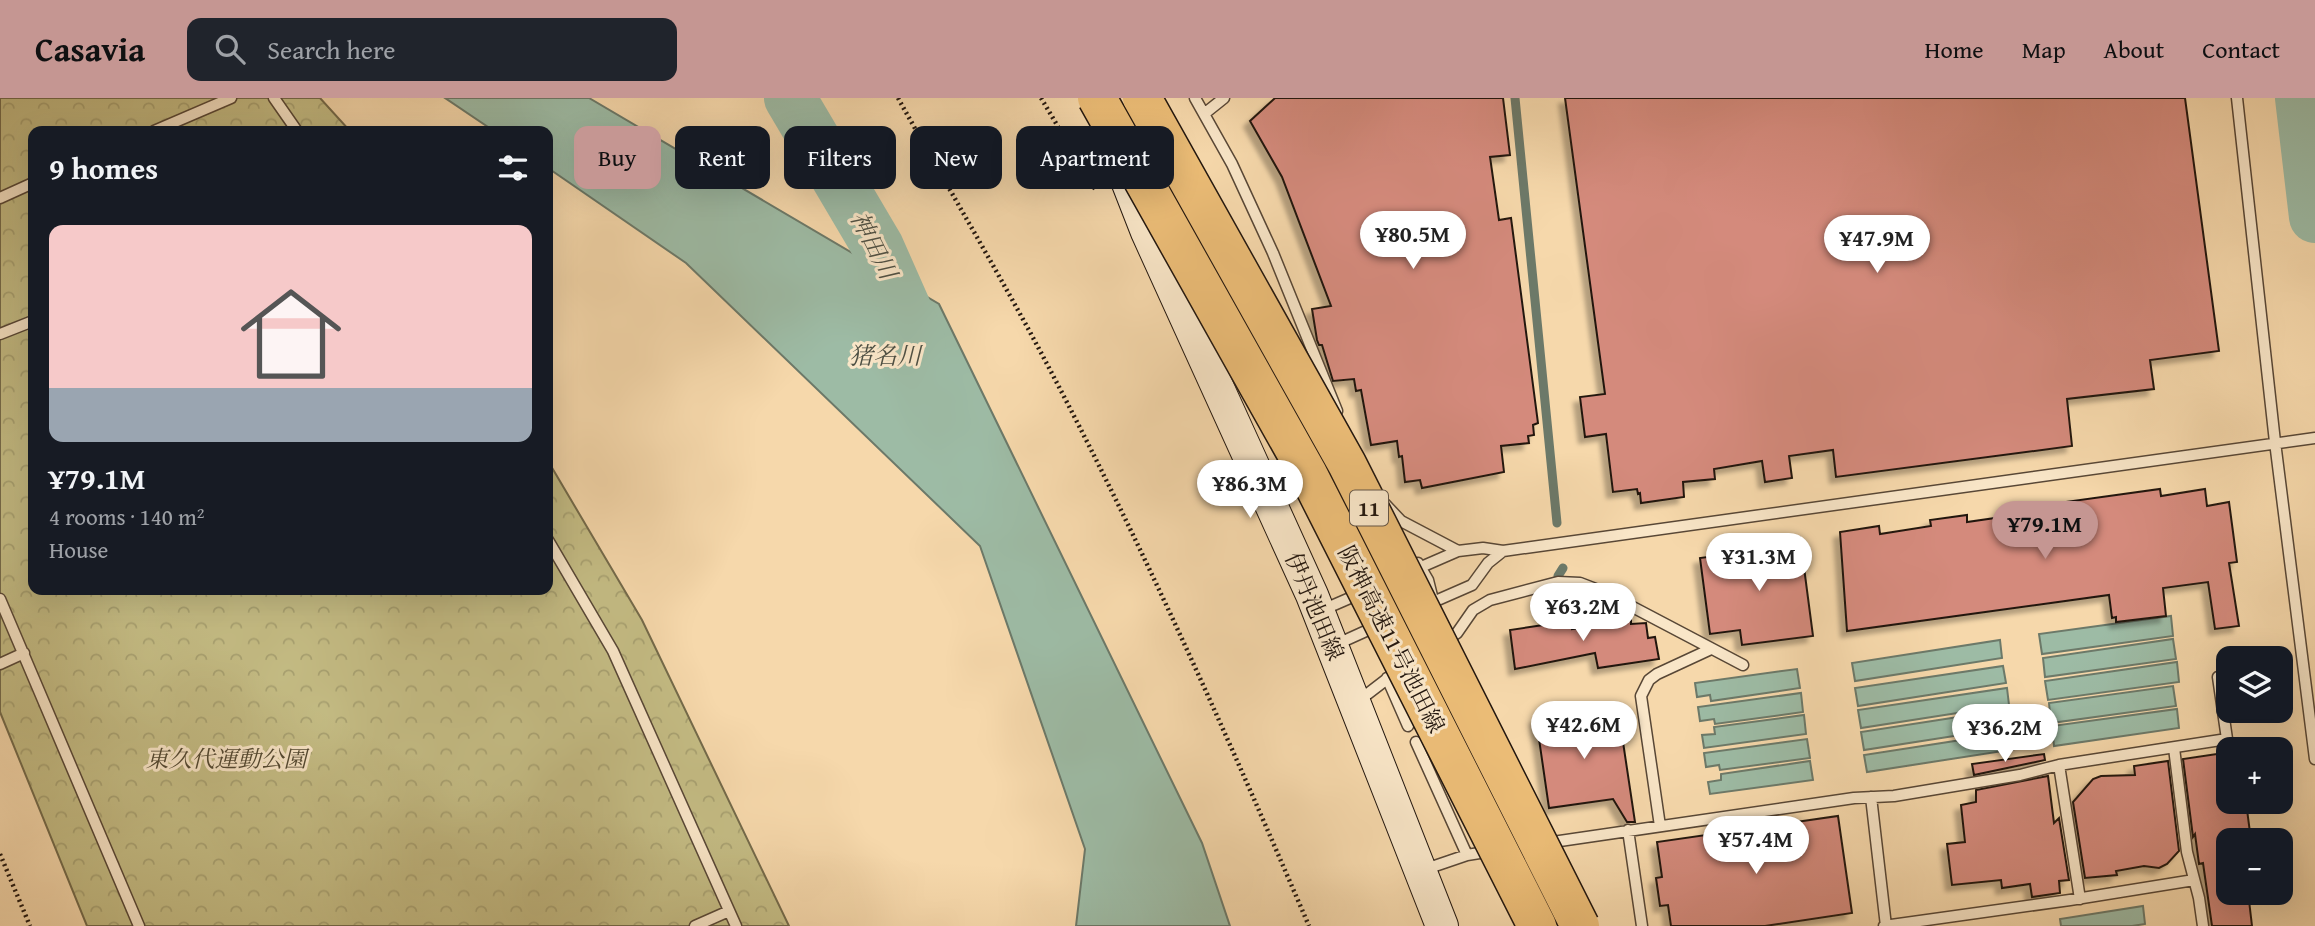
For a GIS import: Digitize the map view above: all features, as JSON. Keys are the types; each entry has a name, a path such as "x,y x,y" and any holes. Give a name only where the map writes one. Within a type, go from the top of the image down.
{"highway":[{"name":"阪神高速11号池田線","path":"1096,98 1308,474 1537,926"},
{"name":"阪神高速11号池田線","path":"1142,98 1347,464 1580,926"}],"main road":[{"name":"伊丹池田線","path":"1096,98 1147,233 1319,611 1441,926"}],"lane":[{"path":"166,126 231,98"},
{"path":"274,98 294,126"},
{"path":"1195,98 1232,164 1273,253 1340,416"},
{"path":"1204,114 1224,98"},
{"path":"2237,98 2274,442 2315,759"},
{"path":"0,198 28,185"},
{"path":"0,334 28,323"},
{"path":"1319,611 1458,551 1483,548 1503,551 2315,438"},
{"path":"1377,492 1401,532"},
{"path":"1388,508 1401,521 1458,551"},
{"path":"553,548 613,650 736,926"},
{"path":"1408,613 1472,586 1488,563 1503,551"},
{"path":"1414,555 1431,590 1431,603"},
{"path":"1425,653 1457,633 1473,610 1490,600 1558,582 1580,583 1606,593 1743,665"},
{"path":"0,599 139,926"},
{"path":"1332,647 1396,618"},
{"path":"1660,826 1641,696 1649,680 1657,674 1711,649"},
{"path":"0,664 24,653"},
{"path":"1355,703 1413,660"},
{"path":"1387,678 1408,726"},
{"path":"1526,846 1628,830 1894,796 2020,775 2059,765 2227,739 2225,723"},
{"path":"1416,742 1467,855"},
{"path":"2174,748 2187,852 2203,926"},
{"path":"2059,765 2080,899"},
{"path":"1871,797 1885,926 2194,880"},
{"path":"1628,830 1642,926"},
{"path":"1421,872 1467,855 1512,848"},
{"path":"695,926 729,911"}],"path":[{"path":"898,98 1037,346 1144,557 1245,777 1308,926"},
{"path":"1041,98 1099,195"},
{"path":"0,854 30,926"}],"green space":[{"name":"東久代運動公園","path":"0,98 320,98 345,126 28,126 28,595 553,595 553,469 642,620 789,926 87,926 0,712"}],"water":[{"name":"猪名川","path":"445,98 589,98 637,126 574,126 574,186 553,171 553,126 487,126"},
{"name":"猪名川","path":"661,140 675,149 675,189 744,189 939,304 1202,843 1230,926 1076,926 1085,849 980,546 686,263 579,189 661,189"},
{"path":"2171,616 2173,636 2042,654 2039,634"},
{"path":"2173,639 2176,659 2045,677 2043,658"},
{"path":"2000,640 2002,658 1855,681 1852,663"},
{"path":"2177,662 2179,682 2048,700 2045,681"},
{"path":"2003,666 2006,683 1858,706 1855,688"},
{"path":"1797,669 1800,688 1711,701 1710,695 1697,697 1695,683"},
{"path":"2173,686 2176,706 2051,723 2049,703"},
{"path":"2007,688 2009,705 1861,728 1858,710"},
{"path":"1801,693 1803,712 1715,724 1714,719 1700,721 1698,707"},
{"path":"2010,709 2012,727 1864,750 1861,732"},
{"path":"2177,709 2179,728 2054,746 2052,726"},
{"path":"1804,715 1806,734 1704,748 1702,735 1715,734 1714,727"},
{"path":"2013,732 2016,749 1867,772 1864,755"},
{"path":"1807,739 1810,758 1720,770 1719,765 1706,767 1704,753"},
{"path":"1810,761 1813,780 1710,794 1708,782 1721,780 1721,774"},
{"path":"2143,906 2145,924 2061,926 2060,919"}],"building":[{"path":"1275,98 1503,98 1510,155 1490,157 1499,220 1511,218 1538,423 1533,425 1534,435 1528,436 1529,443 1501,446 1504,472 1422,488 1420,480 1405,482 1397,441 1371,445 1361,390 1356,391 1354,379 1333,381 1322,345 1319,345 1317,340 1312,309 1331,306 1282,177 1250,121"},
{"path":"1565,98 2185,98 2219,351 2150,360 2154,389 2067,399 2072,446 1836,477 1833,450 1789,456 1792,478 1765,482 1762,461 1714,469 1715,479 1683,482 1684,497 1641,503 1637,489 1613,492 1606,434 1585,437 1580,397 1605,394"},
{"path":"2160,489 2161,496 2205,489 2207,506 2229,502 2237,562 2229,563 2239,626 2215,629 2208,582 2163,588 2166,616 2116,622 2116,617 2112,618 2109,595 1847,631 1840,532 1879,526 1880,534 1931,526 1930,520 1967,515 1967,522 2058,509 2058,503"},
{"path":"1800,537 1813,636 1742,645 1740,630 1710,634 1700,558 1773,548 1772,540"},
{"path":"1567,600 1572,629 1631,620 1631,624 1646,623 1648,638 1655,637 1659,659 1598,668 1595,653 1515,669 1510,630 1550,624"},
{"path":"1599,709 1601,725 1620,722 1635,822 1627,822 1613,799 1549,808 1536,718"},
{"path":"2044,754 2045,760 1974,775 1972,764"},
{"path":"2216,754 2216,814 2248,814 2249,828 2216,828 2216,905 2250,905 2252,926 2212,926 2203,863 2199,864 2195,834 2193,837 2183,759"},
{"path":"2168,761 2179,851 2167,864 2159,868 2144,866 2116,871 2117,875 2085,878 2073,802 2093,779 2101,776 2135,775 2134,766"},
{"path":"2048,776 2054,823 2059,818 2069,880 2059,881 2060,893 2032,897 2030,884 2002,888 2001,880 1952,885 1947,844 1965,842 1961,805 1976,802 1976,790"},
{"path":"1838,816 1852,913 1765,926 1671,926 1668,905 1660,906 1656,878 1662,877 1657,842"}],"waterway":[{"name":"神田川","path":"790,98 878,247 920,342"},
{"path":"1515,98 1557,523"},
{"path":"2301,98 2315,217"},
{"path":"1558,576 1563,568"}]}
